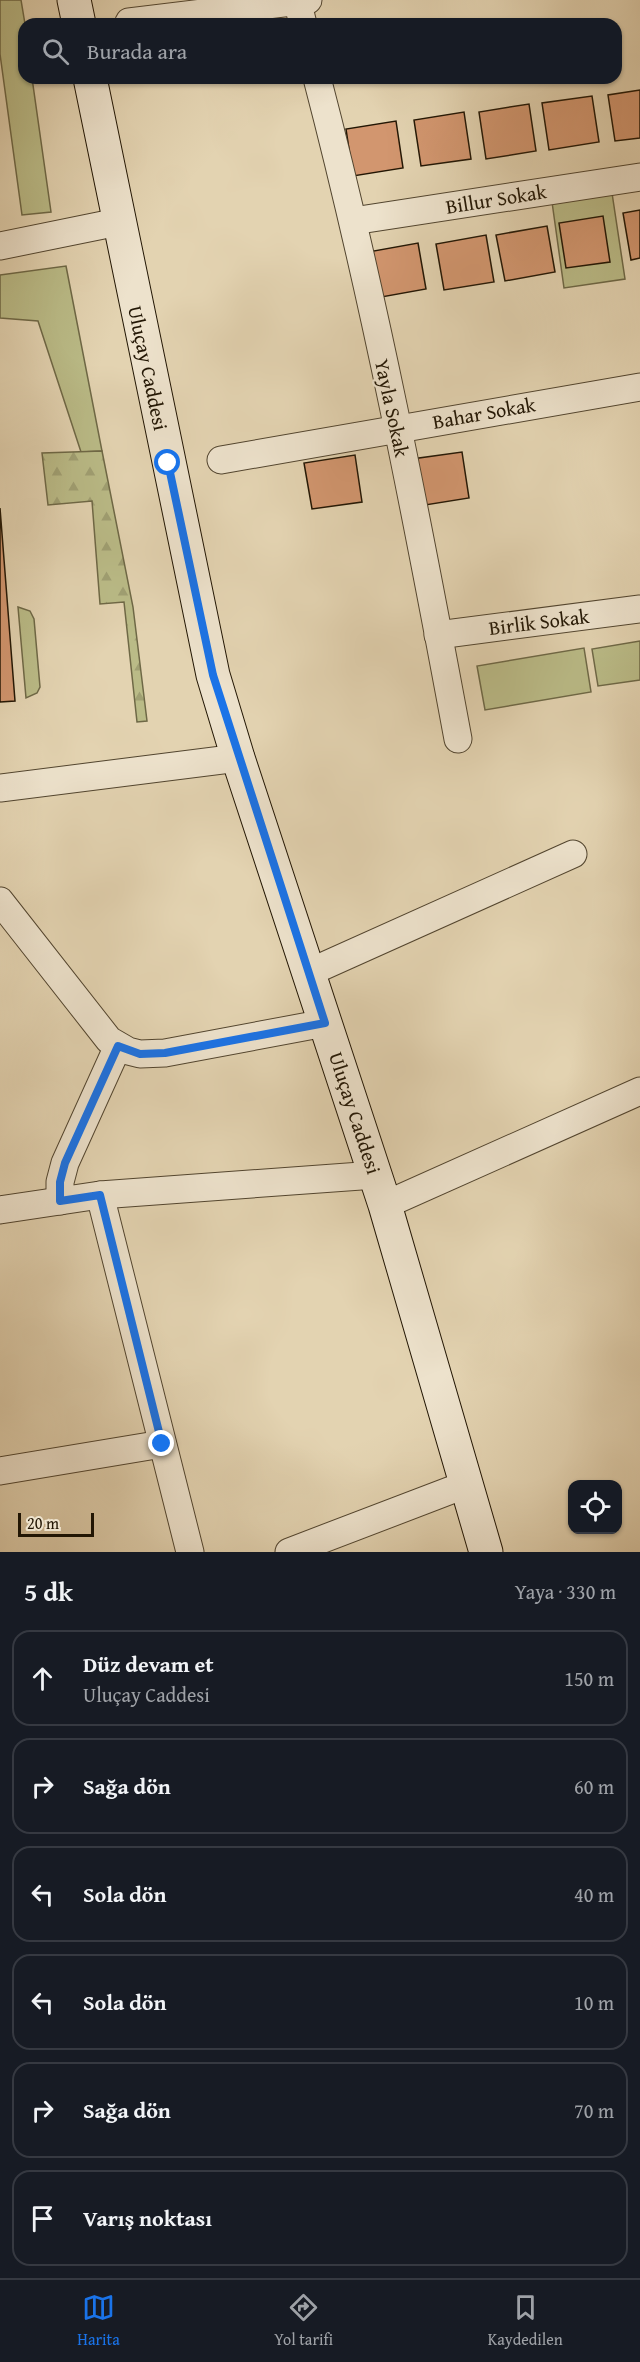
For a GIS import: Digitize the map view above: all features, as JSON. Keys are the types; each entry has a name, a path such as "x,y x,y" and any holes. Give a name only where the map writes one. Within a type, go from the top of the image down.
{"street":[{"path":"75,0 78,18"},
{"path":"172,18 301,6"},
{"name":"Uluçay Caddesi","path":"91,84 213,675 238,758 380,1190 486,1552"},
{"name":"Yayla Sokak","path":"319,84 353,221 397,428 458,739"},
{"name":"Billur Sokak","path":"353,221 640,177"},
{"path":"0,246 118,222"},
{"name":"Bahar Sokak","path":"221,459 640,387"},
{"name":"Birlik Sokak","path":"438,635 640,609"},
{"path":"0,788 238,758"},
{"path":"308,973 573,854"},
{"path":"0,901 102,1032 118,1046 140,1054 165,1053 325,1023"},
{"path":"60,1201 60,1182 65,1163 118,1046"},
{"path":"0,1210 100,1195 380,1190 640,1091"},
{"path":"100,1195 190,1552"},
{"path":"0,1471 162,1444"},
{"path":"289,1552 467,1484"}],"green space":[{"path":"0,0 21,0 24,18 18,18 18,84 33,84 51,212 22,215 0,54"},
{"path":"612,193 625,279 564,288 552,202"},
{"path":"66,266 102,451 81,452 38,321 0,318 0,275"},
{"path":"102,451 133,607 147,721 137,722 124,602 100,604 92,501 48,505 42,453"},
{"path":"18,607 30,611 34,619 40,687 37,693 26,698"},
{"path":"640,641 640,680 598,686 592,649"},
{"path":"584,648 591,692 485,710 477,666"}],"building":[{"path":"640,90 640,138 615,141 608,95"},
{"path":"592,96 599,142 549,150 542,103"},
{"path":"529,104 536,151 486,159 479,112"},
{"path":"464,112 471,159 421,166 414,120"},
{"path":"396,121 403,168 353,176 346,129"},
{"path":"640,210 640,258 631,260 623,213"},
{"path":"603,216 610,262 566,268 559,223"},
{"path":"547,226 555,272 505,281 496,235"},
{"path":"486,235 494,282 444,290 436,244"},
{"path":"418,243 426,289 376,298 368,252"},
{"path":"462,452 469,498 419,506 412,459"},
{"path":"355,455 362,502 312,509 304,463"},
{"path":"0,508 15,701 0,702"}],"route":[{"path":"162,1444 100,1195 60,1201 60,1182 65,1163 118,1046 140,1054 165,1053 325,1023 213,675 168,463"}]}
